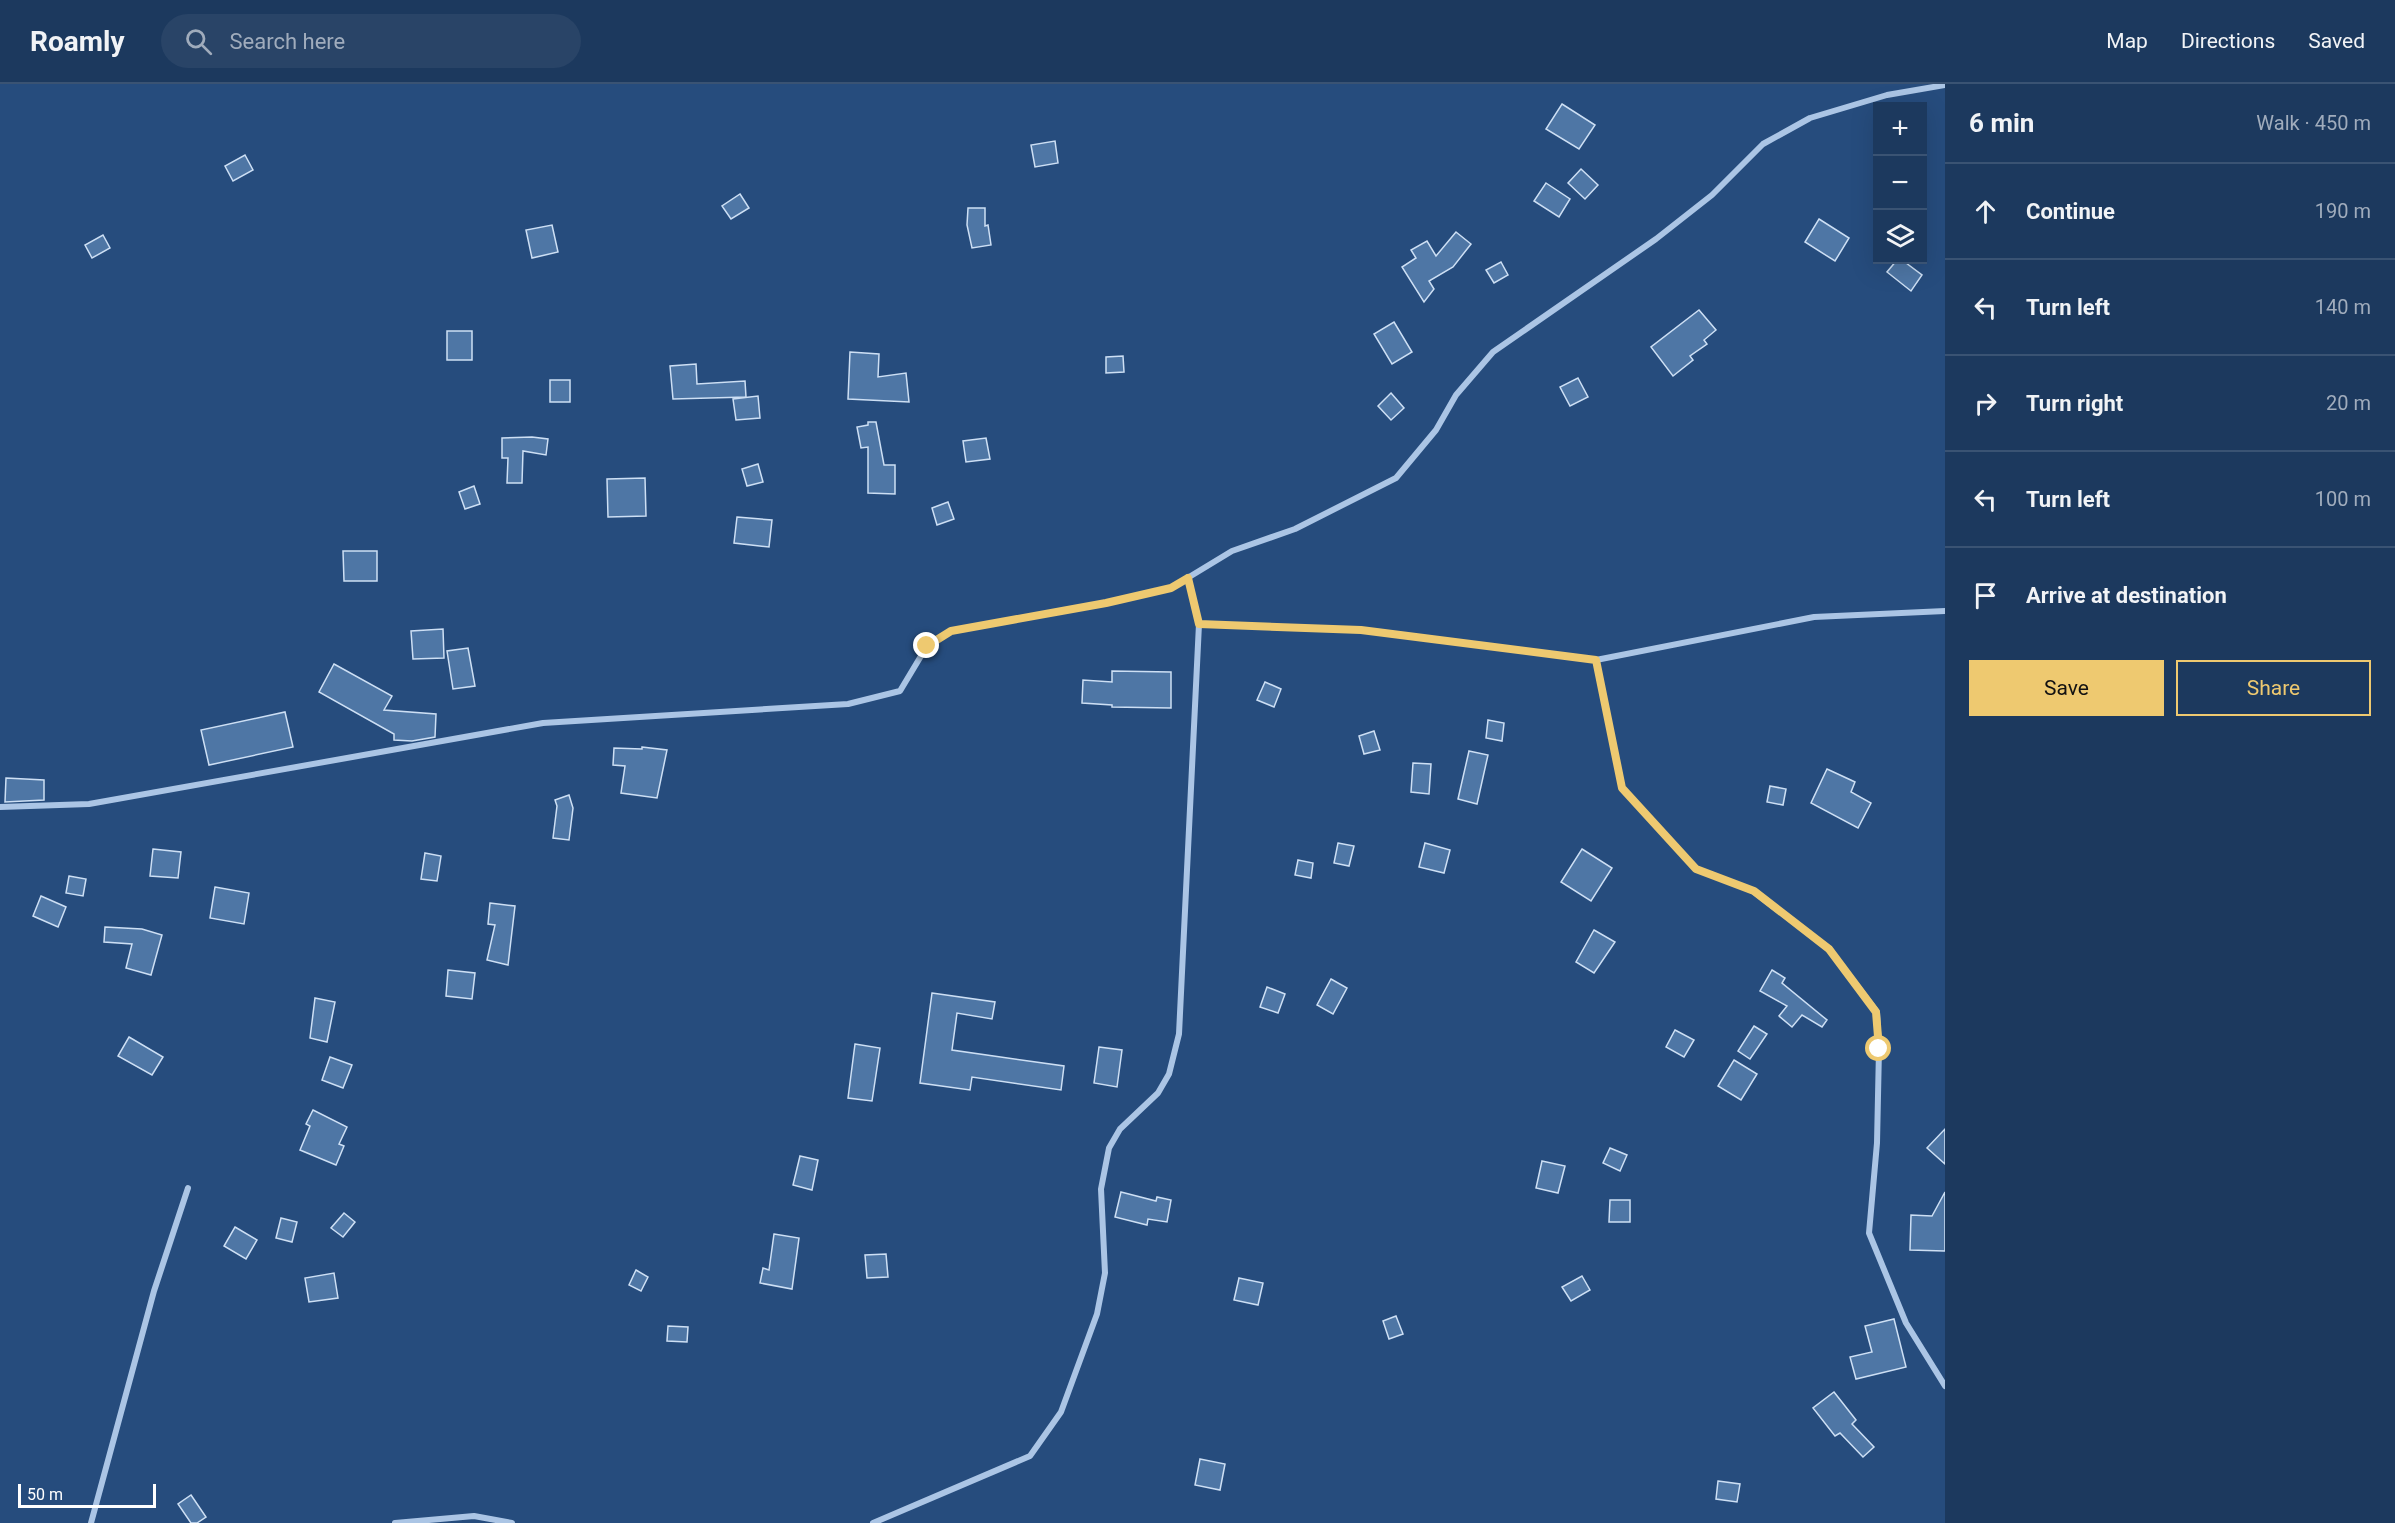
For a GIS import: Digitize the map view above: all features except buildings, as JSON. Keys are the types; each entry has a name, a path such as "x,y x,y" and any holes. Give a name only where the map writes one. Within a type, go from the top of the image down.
{"street":[{"path":"0,807 89,804 543,723 848,704 880,698 900,691 927,646 951,631 1106,603 1171,588 1232,551 1295,529 1396,478 1436,430 1456,395 1493,352 1656,239 1712,195 1763,144 1810,118 1887,95 1945,85"},
{"path":"873,1523 1030,1456 1061,1412 1097,1314 1105,1273 1101,1189 1109,1148 1120,1128 1158,1093 1169,1074 1179,1034 1199,624 1188,578"},
{"path":"1199,624 1361,630 1596,660 1814,617 1945,611"},
{"path":"1596,660 1622,788 1696,869 1754,891 1829,949 1876,1012 1879,1049 1877,1143 1869,1233 1906,1323 1945,1386"},
{"path":"91,1523 153,1290 188,1188"},
{"path":"399,1522 474,1516 512,1523"}],"route":[{"path":"927,646 951,631 1106,603 1171,588 1188,578 1199,624 1361,630 1596,660 1622,788 1696,869 1754,891 1775,910 1829,949 1876,1012 1879,1049"}]}
